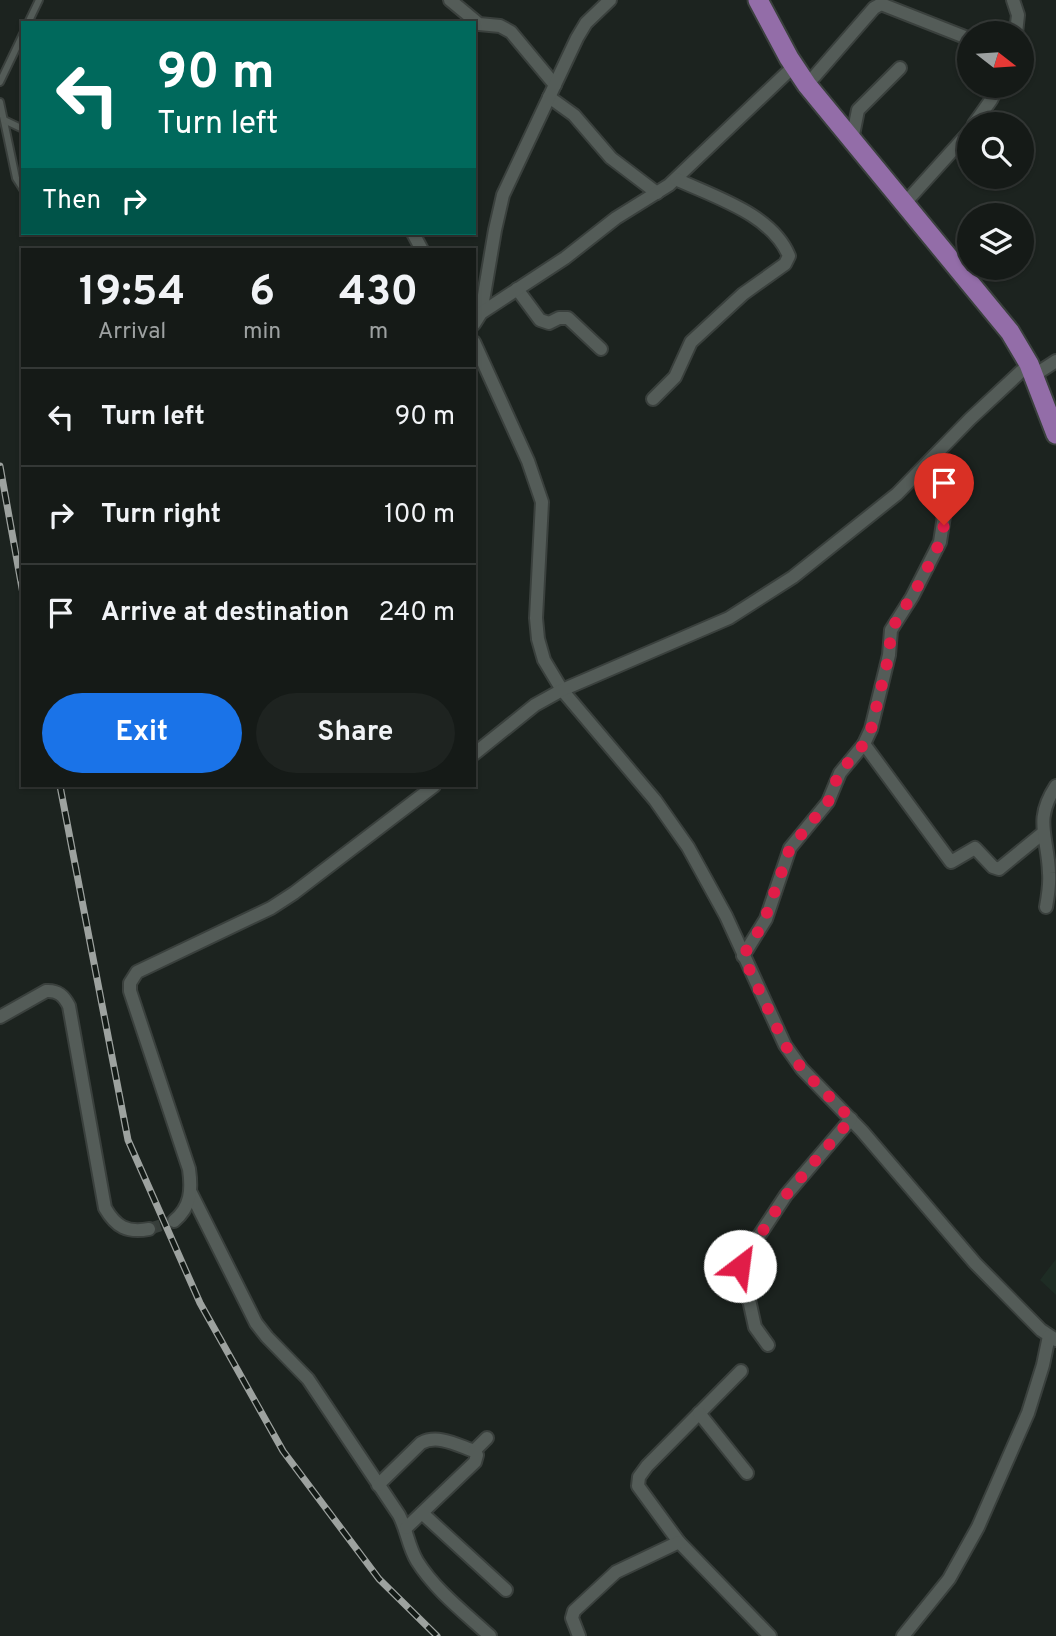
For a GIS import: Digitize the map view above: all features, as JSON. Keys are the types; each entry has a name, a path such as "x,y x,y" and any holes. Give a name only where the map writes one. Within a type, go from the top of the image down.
{"main road":[{"path":"758,0 807,85 1010,332 1031,370 1056,434"}],"street":[{"path":"450,0 475,21"},
{"path":"477,319 503,195 594,5 610,0"},
{"path":"1013,0 1017,21"},
{"path":"807,85 874,8 881,4 957,34"},
{"path":"476,22 500,26 511,32 555,85"},
{"path":"477,319 565,258 616,218 676,179 794,66"},
{"path":"852,140 858,110 900,68"},
{"path":"548,97 574,115 611,158 657,192"},
{"path":"905,203 957,145"},
{"path":"653,399 675,377 691,342 738,299 785,264 789,257 775,234 752,216 676,179"},
{"path":"517,289 540,320 548,323 559,318 568,318 601,349"},
{"path":"476,346 528,461 542,502 536,618 544,660 562,690 676,828 714,892 785,1045 802,1069 851,1119 975,1263 1052,1338 1028,1413 987,1507 949,1578 903,1636"},
{"path":"476,752 535,705 562,690 740,613 802,571 887,503 970,419 1031,370 1056,361"},
{"path":"743,956 763,924 790,848 828,802 839,773 864,744 879,698 889,655 891,630 912,597 943,533 944,516 941,509 917,474"},
{"path":"864,744 951,862 975,848 993,867 999,869 1043,833"},
{"path":"1046,907 1049,874 1042,817 1049,796 1056,786"},
{"path":"174,1221 187,1207 191,1193 189,1169 130,991 133,977 137,972 271,908 433,787"},
{"path":"0,1017 46,991 52,990 64,997 69,1006 105,1208 116,1225 126,1230 149,1229"},
{"path":"768,1345 754,1326 741,1263 786,1195 851,1119"},
{"path":"191,1193 256,1323 267,1338 308,1379 406,1528 410,1545 424,1571 444,1594 490,1636"},
{"path":"741,1371 646,1466 639,1477 638,1486 679,1542 770,1636"},
{"path":"699,1413 747,1473"},
{"path":"474,1451 487,1438"},
{"path":"378,1485 428,1439 443,1440 474,1451 477,1455 475,1461 406,1528"},
{"path":"422,1513 506,1590"},
{"path":"579,1636 572,1618 574,1611 609,1577 679,1542"}],"lane":[{"path":"29,21 39,0"},
{"path":"0,82 21,38"},
{"path":"0,102 16,178 21,186"},
{"path":"4,120 21,128"}],"shaded area":[{"path":"1056,1259 1056,1295 1040,1280"}],"tunnel":[{"path":"149,1229 174,1221"}],"railway":[{"path":"0,466 21,583"},
{"path":"60,787 128,1140 200,1303 283,1451 379,1579 437,1636"}],"route":[{"path":"740,1266 769,1217 851,1119 802,1069 785,1045 743,956 761,929 790,848 828,802 839,773 864,744 871,729 889,655 891,630 922,579 940,542 944,525"}]}
